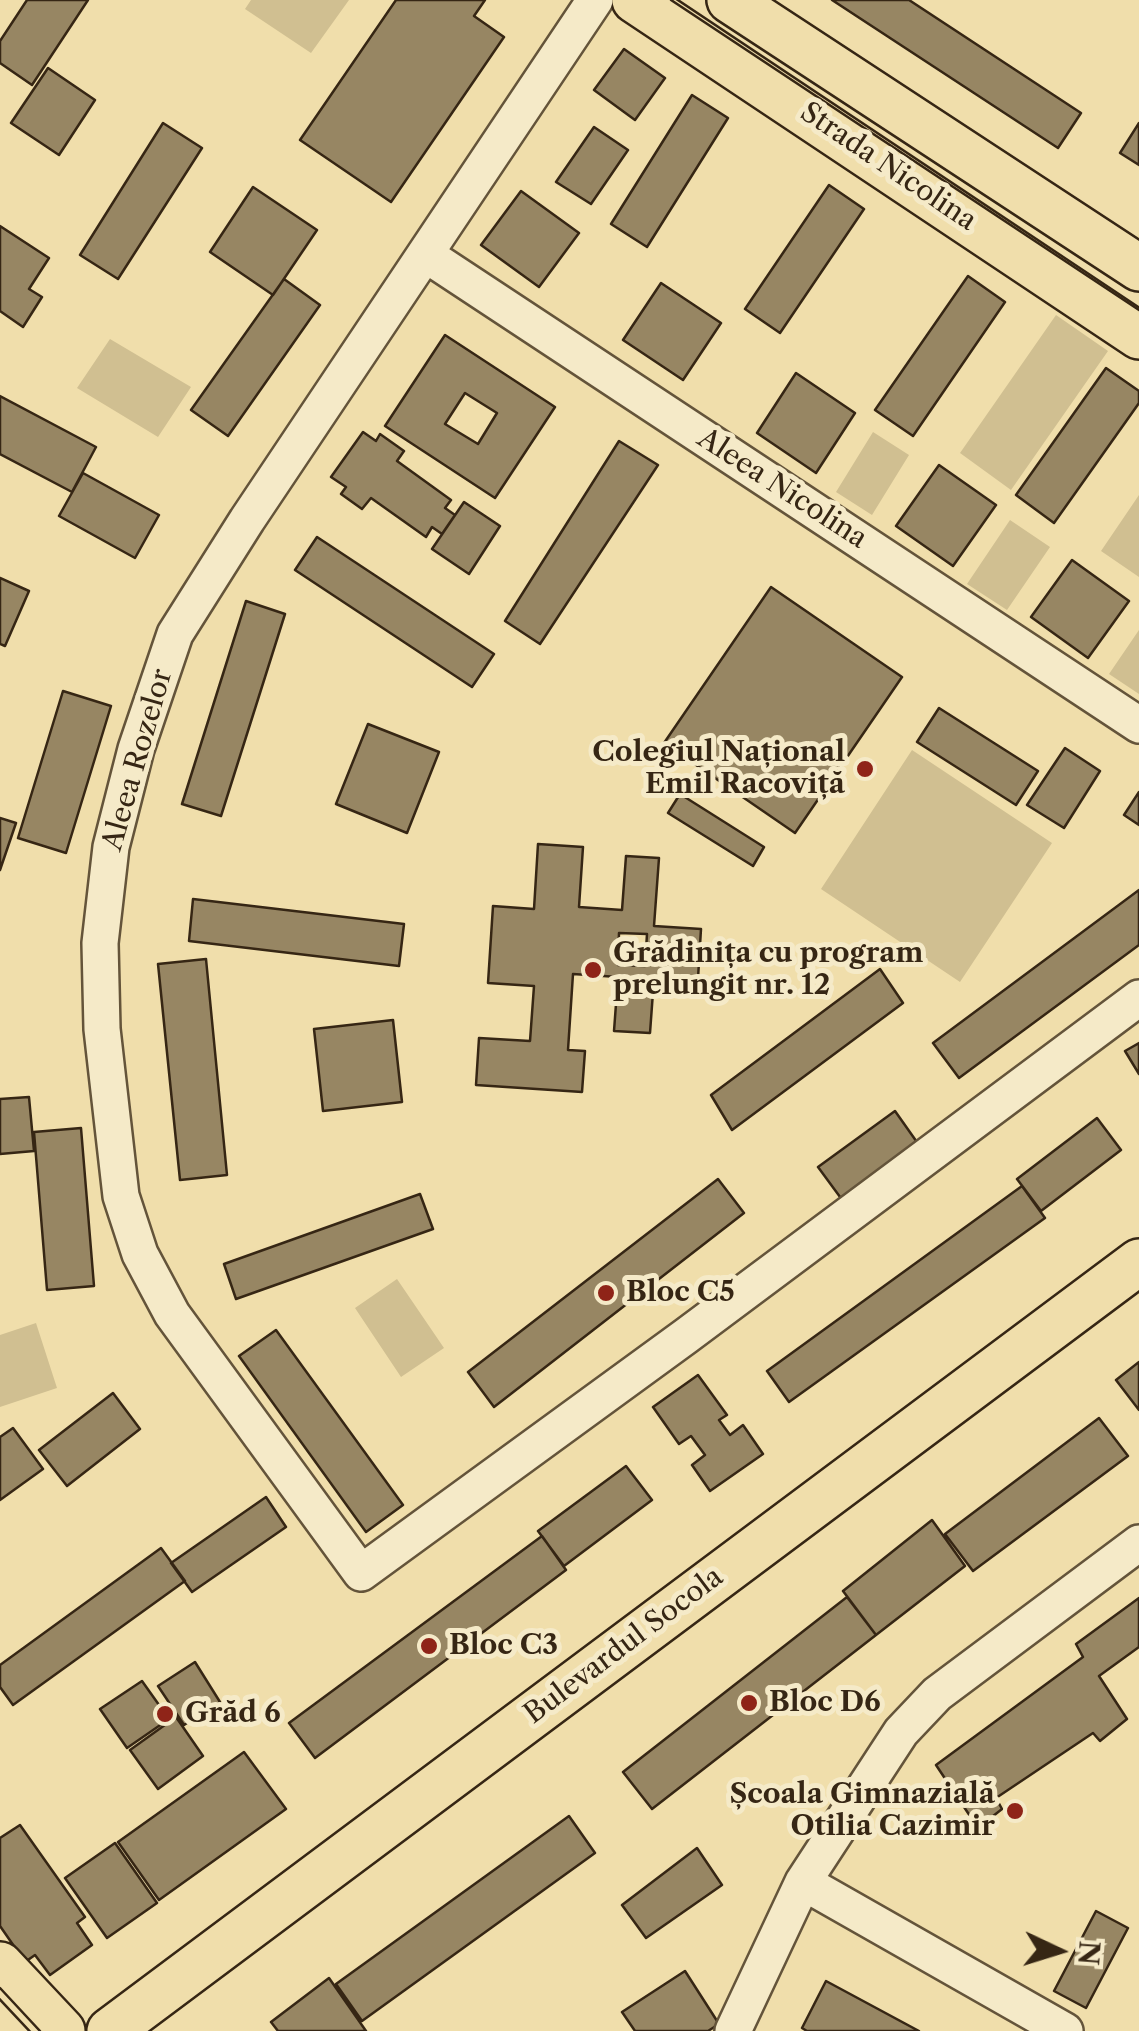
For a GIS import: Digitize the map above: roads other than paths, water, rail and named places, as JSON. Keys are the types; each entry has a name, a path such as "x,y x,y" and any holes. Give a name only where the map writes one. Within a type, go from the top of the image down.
{"main road":[{"name":"Strada Nicolina","path":"635,0 1139,336"},
{"name":"Strada Nicolina","path":"730,0 1139,268"},
{"name":"Bulevardul Socola","path":"110,2031 1139,1262"},
{"path":"0,1965 62,2031"}],"street":[{"name":"Aleea Rozelor","path":"595,0 175,634 136,749 115,831 100,943 102,1029 120,1196 140,1254 172,1314 361,1573 1139,998"},
{"name":"Aleea Nicolina","path":"425,254 1139,725"},
{"path":"733,2031 803,1882 901,1732 936,1694 1139,1543"},
{"path":"803,1882 1065,2031"}],"tram line":[{"path":"671,0 1139,310"},
{"path":"0,1988 40,2031"}],"place":[{"name":"Colegiul Național Emil Racoviță","path":"865,769"},
{"name":"Grădinița cu program prelungit nr. 12","path":"593,970"},
{"name":"Bloc C5","path":"606,1293"},
{"name":"Bloc C3","path":"429,1646"},
{"name":"Bloc D6","path":"749,1703"},
{"name":"Grăd 6","path":"165,1714"},
{"name":"Școala Gimnazială Otilia Cazimir","path":"1015,1811"}]}
